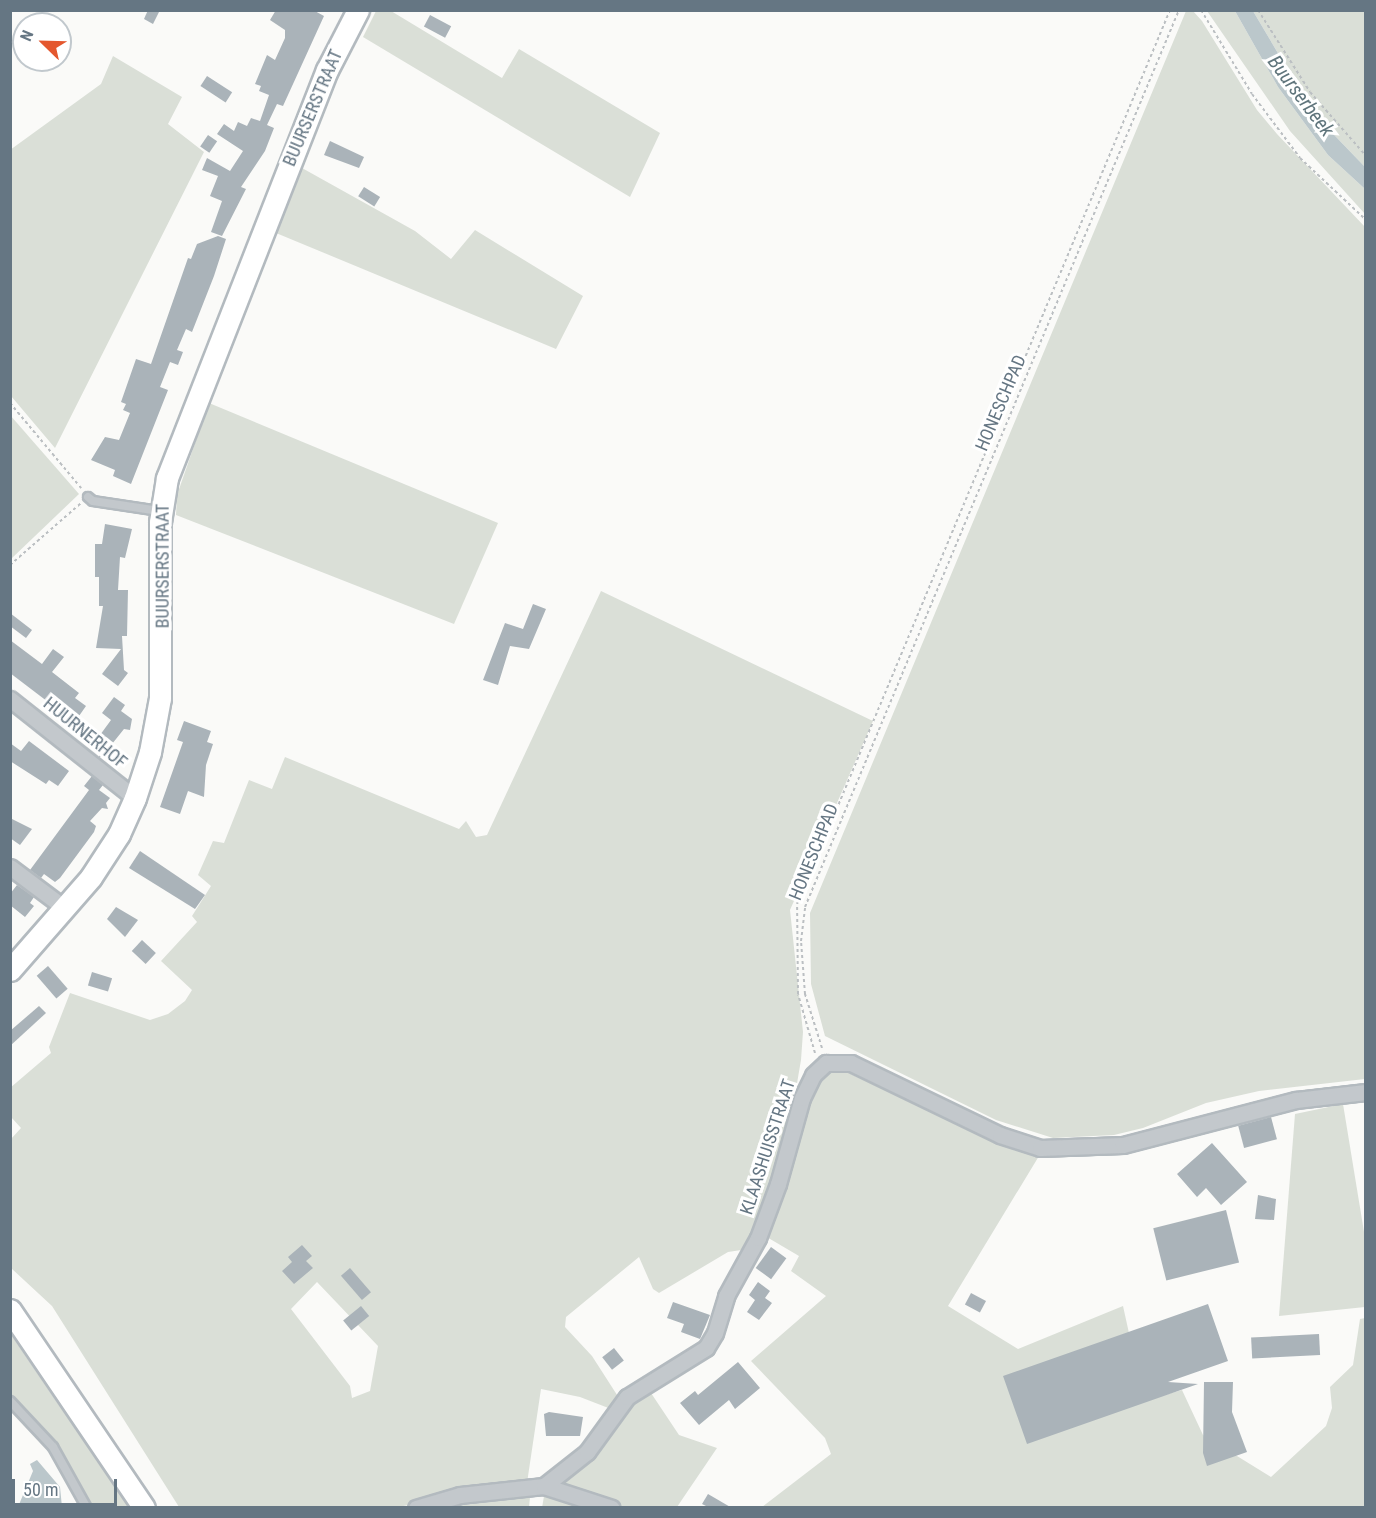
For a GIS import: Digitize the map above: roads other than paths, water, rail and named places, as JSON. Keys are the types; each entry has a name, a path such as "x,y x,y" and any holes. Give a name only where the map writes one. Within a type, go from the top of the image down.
{"main road":[{"name":"BUURSERSTRAAT","path":"10,970 66,909 118,834 135,798 155,732 163,669 161,511 182,433 327,70 358,10"},
{"path":"10,1310 144,1508"}],"street":[{"name":"HUURNERHOF","path":"10,699 135,798"},
{"path":"10,867 66,909"},
{"name":"KLAASHUISSTRAAT","path":"544,1486 587,1452 627,1397 706,1348 715,1334 726,1296 758,1238 807,1085 826,1063 851,1063 1000,1135 1040,1148 1123,1145 1296,1100 1365,1092"},
{"path":"416,1508 460,1495 544,1486 612,1508"}],"lane":[{"path":"88,497 93,501 161,511"},
{"path":"10,1401 53,1447 87,1508"}],"water":[{"name":"Buurserbeek","path":"1235,11 1253,11 1314,114 1365,167 1365,189 1328,155 1278,87"},
{"path":"37,1460 60,1487 62,1507 18,1507 33,1471 30,1464"}]}
